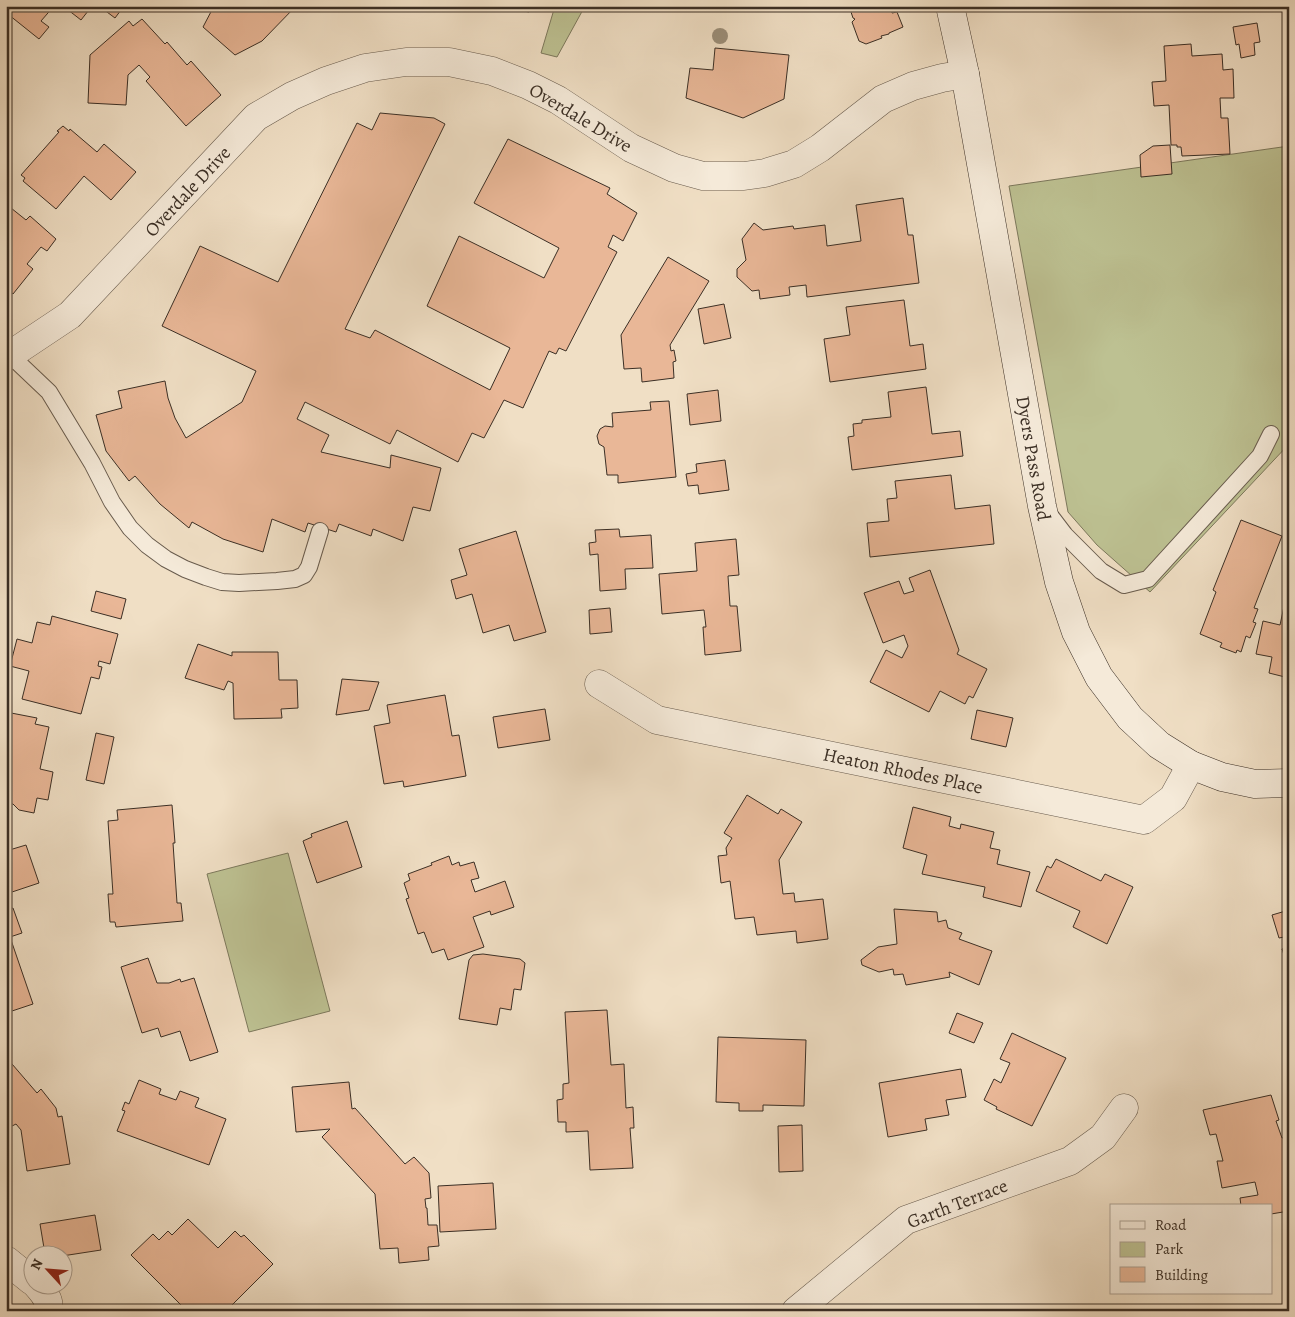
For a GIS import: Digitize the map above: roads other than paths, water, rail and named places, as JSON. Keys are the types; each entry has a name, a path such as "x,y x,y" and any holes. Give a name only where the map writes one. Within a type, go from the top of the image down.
{"street":[{"name":"Dyers Pass Road","path":"950,6 965,74 1042,506 1059,582 1076,632 1100,677 1130,718 1159,745 1191,765 1222,777 1255,784 1289,783"},
{"name":"Overdale Drive","path":"8,355 70,314 256,117 317,84 365,68 406,62 449,62 492,71 528,85 558,100 632,148 674,168 703,176 765,174 794,164 820,148 883,99 913,86 965,74"},
{"name":"Heaton Rhodes Place","path":"599,684 657,720 1144,820 1173,798 1191,765"},
{"name":"Garth Terrace","path":"796,1311 906,1220 1070,1161 1103,1137 1124,1108"},
{"path":"6,1260 22,1273"},
{"path":"44,1294 50,1307 48,1311"}],"lane":[{"path":"8,355 49,392 92,463 112,502 130,528 147,545 185,570 222,582 239,583 295,579 304,575 309,567 320,531"},
{"path":"1042,506 1065,535 1101,571 1124,585 1148,579 1260,456 1271,434"}]}
